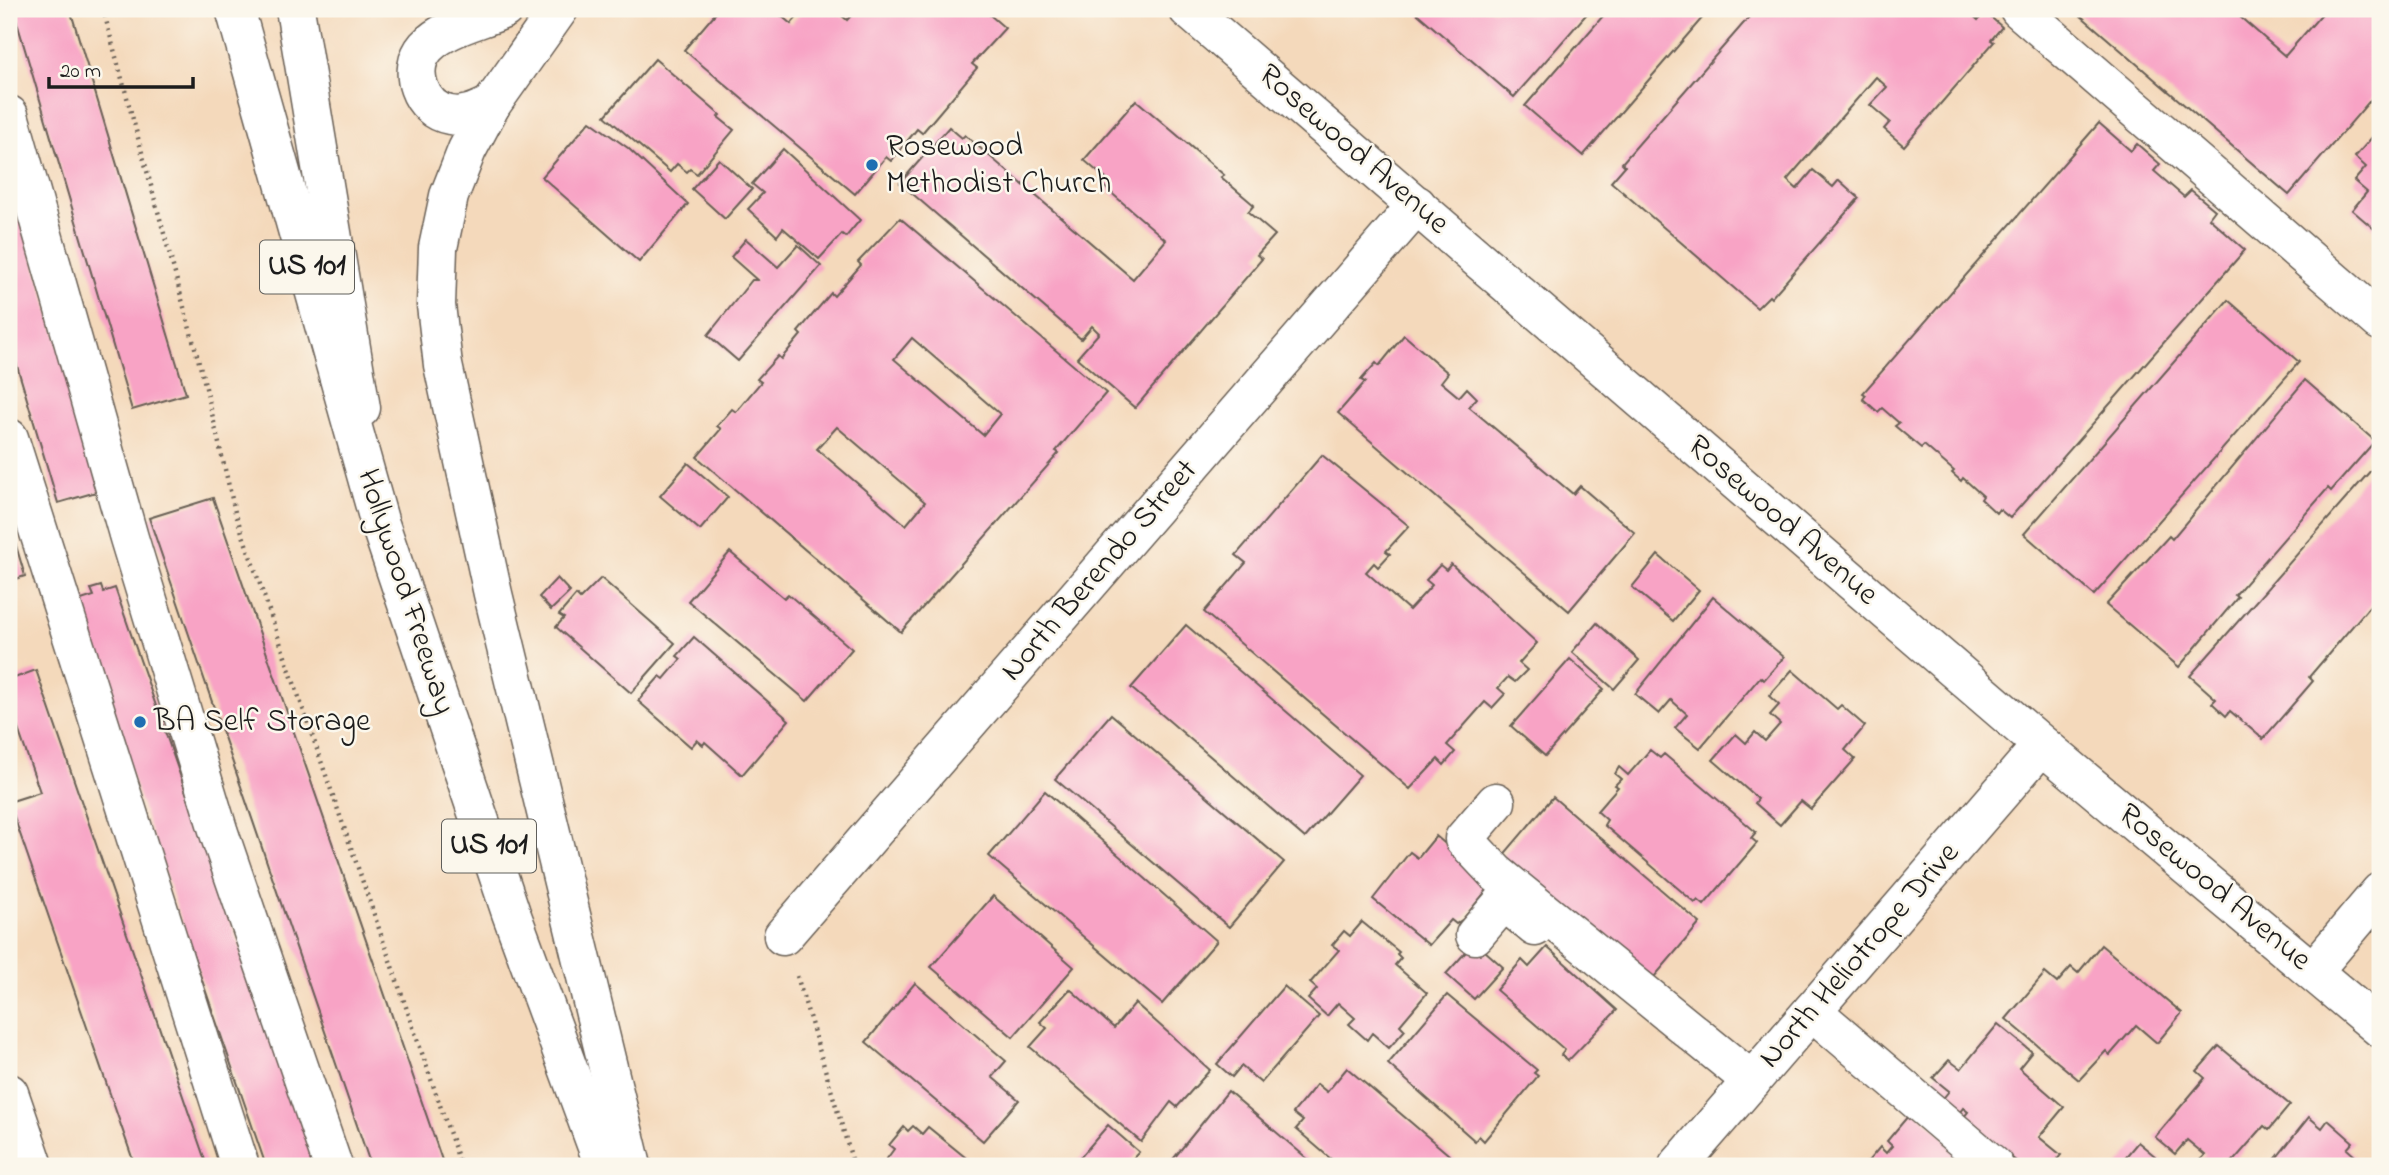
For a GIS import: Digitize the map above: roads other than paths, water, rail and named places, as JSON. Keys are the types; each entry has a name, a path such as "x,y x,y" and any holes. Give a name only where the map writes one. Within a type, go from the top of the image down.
{"main road":[{"name":"Hollywood Freeway","path":"235,9 380,524 511,913 604,1166"},
{"path":"295,9 380,524"},
{"path":"491,105 468,115 450,116 435,110 416,81 417,65 424,48 438,36 504,9"},
{"path":"559,9 491,105 467,150 449,196 438,248 436,306 442,353 493,594 632,1166"},
{"name":"Rosewood Avenue","path":"1188,9 2042,746 2314,970 2380,1028"},
{"path":"2019,9 2380,321"},
{"path":"9,115 129,538 215,820 333,1166"},
{"name":"North Berendo Street","path":"783,936 1417,205"},
{"path":"9,438 240,1166"},
{"name":"North Heliotrope Drive","path":"1678,1166 2042,746"},
{"path":"1496,802 1464,839 1496,873 1744,1090"},
{"path":"2314,970 2380,892"},
{"path":"1475,935 1504,901 1744,1090"},
{"path":"1812,1011 1994,1166"},
{"path":"9,1093 34,1166"}],"place":[{"name":"Rosewood Methodist Church","path":"872,165"},
{"name":"BA Self Storage","path":"140,722"}]}
